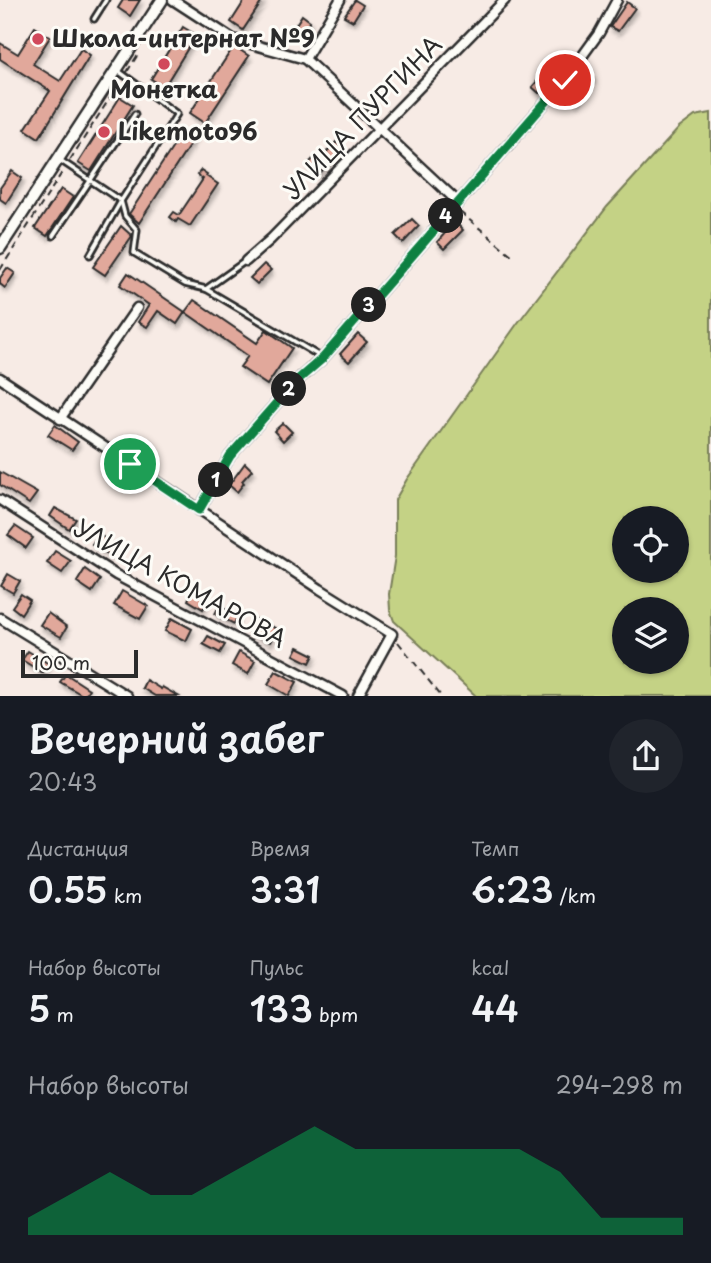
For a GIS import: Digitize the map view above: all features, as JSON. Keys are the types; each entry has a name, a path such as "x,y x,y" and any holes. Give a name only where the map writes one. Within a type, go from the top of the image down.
{"street":[{"path":"0,248 63,162 120,73 162,0"},
{"path":"173,0 233,39 305,59 379,127 456,204"},
{"path":"305,59 340,0"},
{"name":"УЛИЦА ПУРГИНА","path":"246,261 271,239 505,0"},
{"path":"199,510 230,456 294,383 323,358 565,80 599,33 617,0"},
{"path":"60,419 137,308"},
{"path":"0,378 391,634 358,696"},
{"name":"УЛИЦА КОМАРОВА","path":"0,500 116,575 343,696"},
{"path":"0,618 127,696"}],"lane":[{"path":"94,19 106,0"},
{"path":"90,255 177,114 120,73"},
{"path":"53,236 135,114"},
{"path":"63,162 121,201 125,216 137,230 134,253 185,284 206,289 323,358"},
{"path":"206,289 246,261"}],"path":[{"path":"0,270 63,162 120,73 138,54"},
{"path":"456,204 514,257"},
{"path":"391,634 441,696"}],"green space":[{"path":"711,113 711,696 476,696 394,621 389,594 395,556 395,500 407,479 517,324 607,207 679,128 695,116"}],"building":[{"path":"123,0 140,0 130,16 118,8"},
{"path":"245,0 263,0 243,30 231,22"},
{"path":"355,0 363,5 353,21 344,16"},
{"path":"627,2 635,8 618,31 610,27"},
{"path":"302,15 310,21 301,34 293,29"},
{"path":"35,27 50,37 33,64 60,81 81,49 90,55 39,138 25,129 50,91 0,59 0,43 18,54"},
{"path":"183,27 196,35 164,87 151,79"},
{"path":"234,46 249,56 205,123 190,113"},
{"path":"550,67 557,74 539,93 532,87"},
{"path":"584,70 593,78 581,91 577,101 567,94"},
{"path":"120,97 133,105 91,171 78,163"},
{"path":"184,130 195,137 139,223 129,214"},
{"path":"336,142 343,149 318,175 307,165 314,158 317,162"},
{"path":"201,170 218,184 190,226 178,219 176,222 170,217 174,212 179,215 203,179 197,175"},
{"path":"12,171 22,178 6,203 0,199 0,188"},
{"path":"61,189 73,197 47,236 35,228"},
{"path":"412,219 419,226 403,243 395,235"},
{"path":"455,222 463,230 444,249 437,242"},
{"path":"121,226 132,236 105,275 93,267"},
{"path":"264,264 271,270 257,284 250,278"},
{"path":"7,268 15,273 5,288 0,284 0,278"},
{"path":"128,273 185,312 177,324 158,311 147,327 138,322 149,305 120,285"},
{"path":"194,300 257,343 266,330 292,348 267,385 240,367 248,356 185,312"},
{"path":"358,334 367,342 349,362 340,354"},
{"path":"283,423 292,432 283,441 274,431"},
{"path":"55,425 78,442 72,450 48,435"},
{"path":"245,463 252,470 237,492 229,485"},
{"path":"0,472 37,493 29,504 0,485"},
{"path":"55,508 76,519 69,529 50,516"},
{"path":"15,526 33,538 26,548 8,535"},
{"path":"99,534 116,548 111,556 92,544"},
{"path":"55,551 71,561 62,573 47,563"},
{"path":"85,569 100,580 92,592 77,582"},
{"path":"8,574 20,581 13,593 1,586"},
{"path":"122,591 148,606 140,619 114,605"},
{"path":"192,591 208,600 203,609 188,600"},
{"path":"21,594 30,600 21,614 12,607"},
{"path":"219,606 238,616 234,624 215,614"},
{"path":"48,613 67,627 61,637 40,625"},
{"path":"172,618 192,629 186,641 165,631"},
{"path":"256,619 277,629 270,642 249,632"},
{"path":"208,636 225,645 220,653 203,644"},
{"path":"298,647 314,655 310,663 294,655"},
{"path":"28,651 49,664 43,673 22,660"},
{"path":"239,652 255,661 248,674 232,665"},
{"path":"276,671 297,682 289,696 268,684"},
{"path":"66,674 89,689 84,696 60,682"},
{"path":"146,680 178,696 155,696 142,688"}],"place":[{"name":"Школа-интернат №9","path":"38,39"},
{"name":"Монетка","path":"164,64"},
{"name":"Likemoto96","path":"104,132"}],"route":[{"path":"130,464 199,510 230,456 294,383 323,358 565,80"}]}
